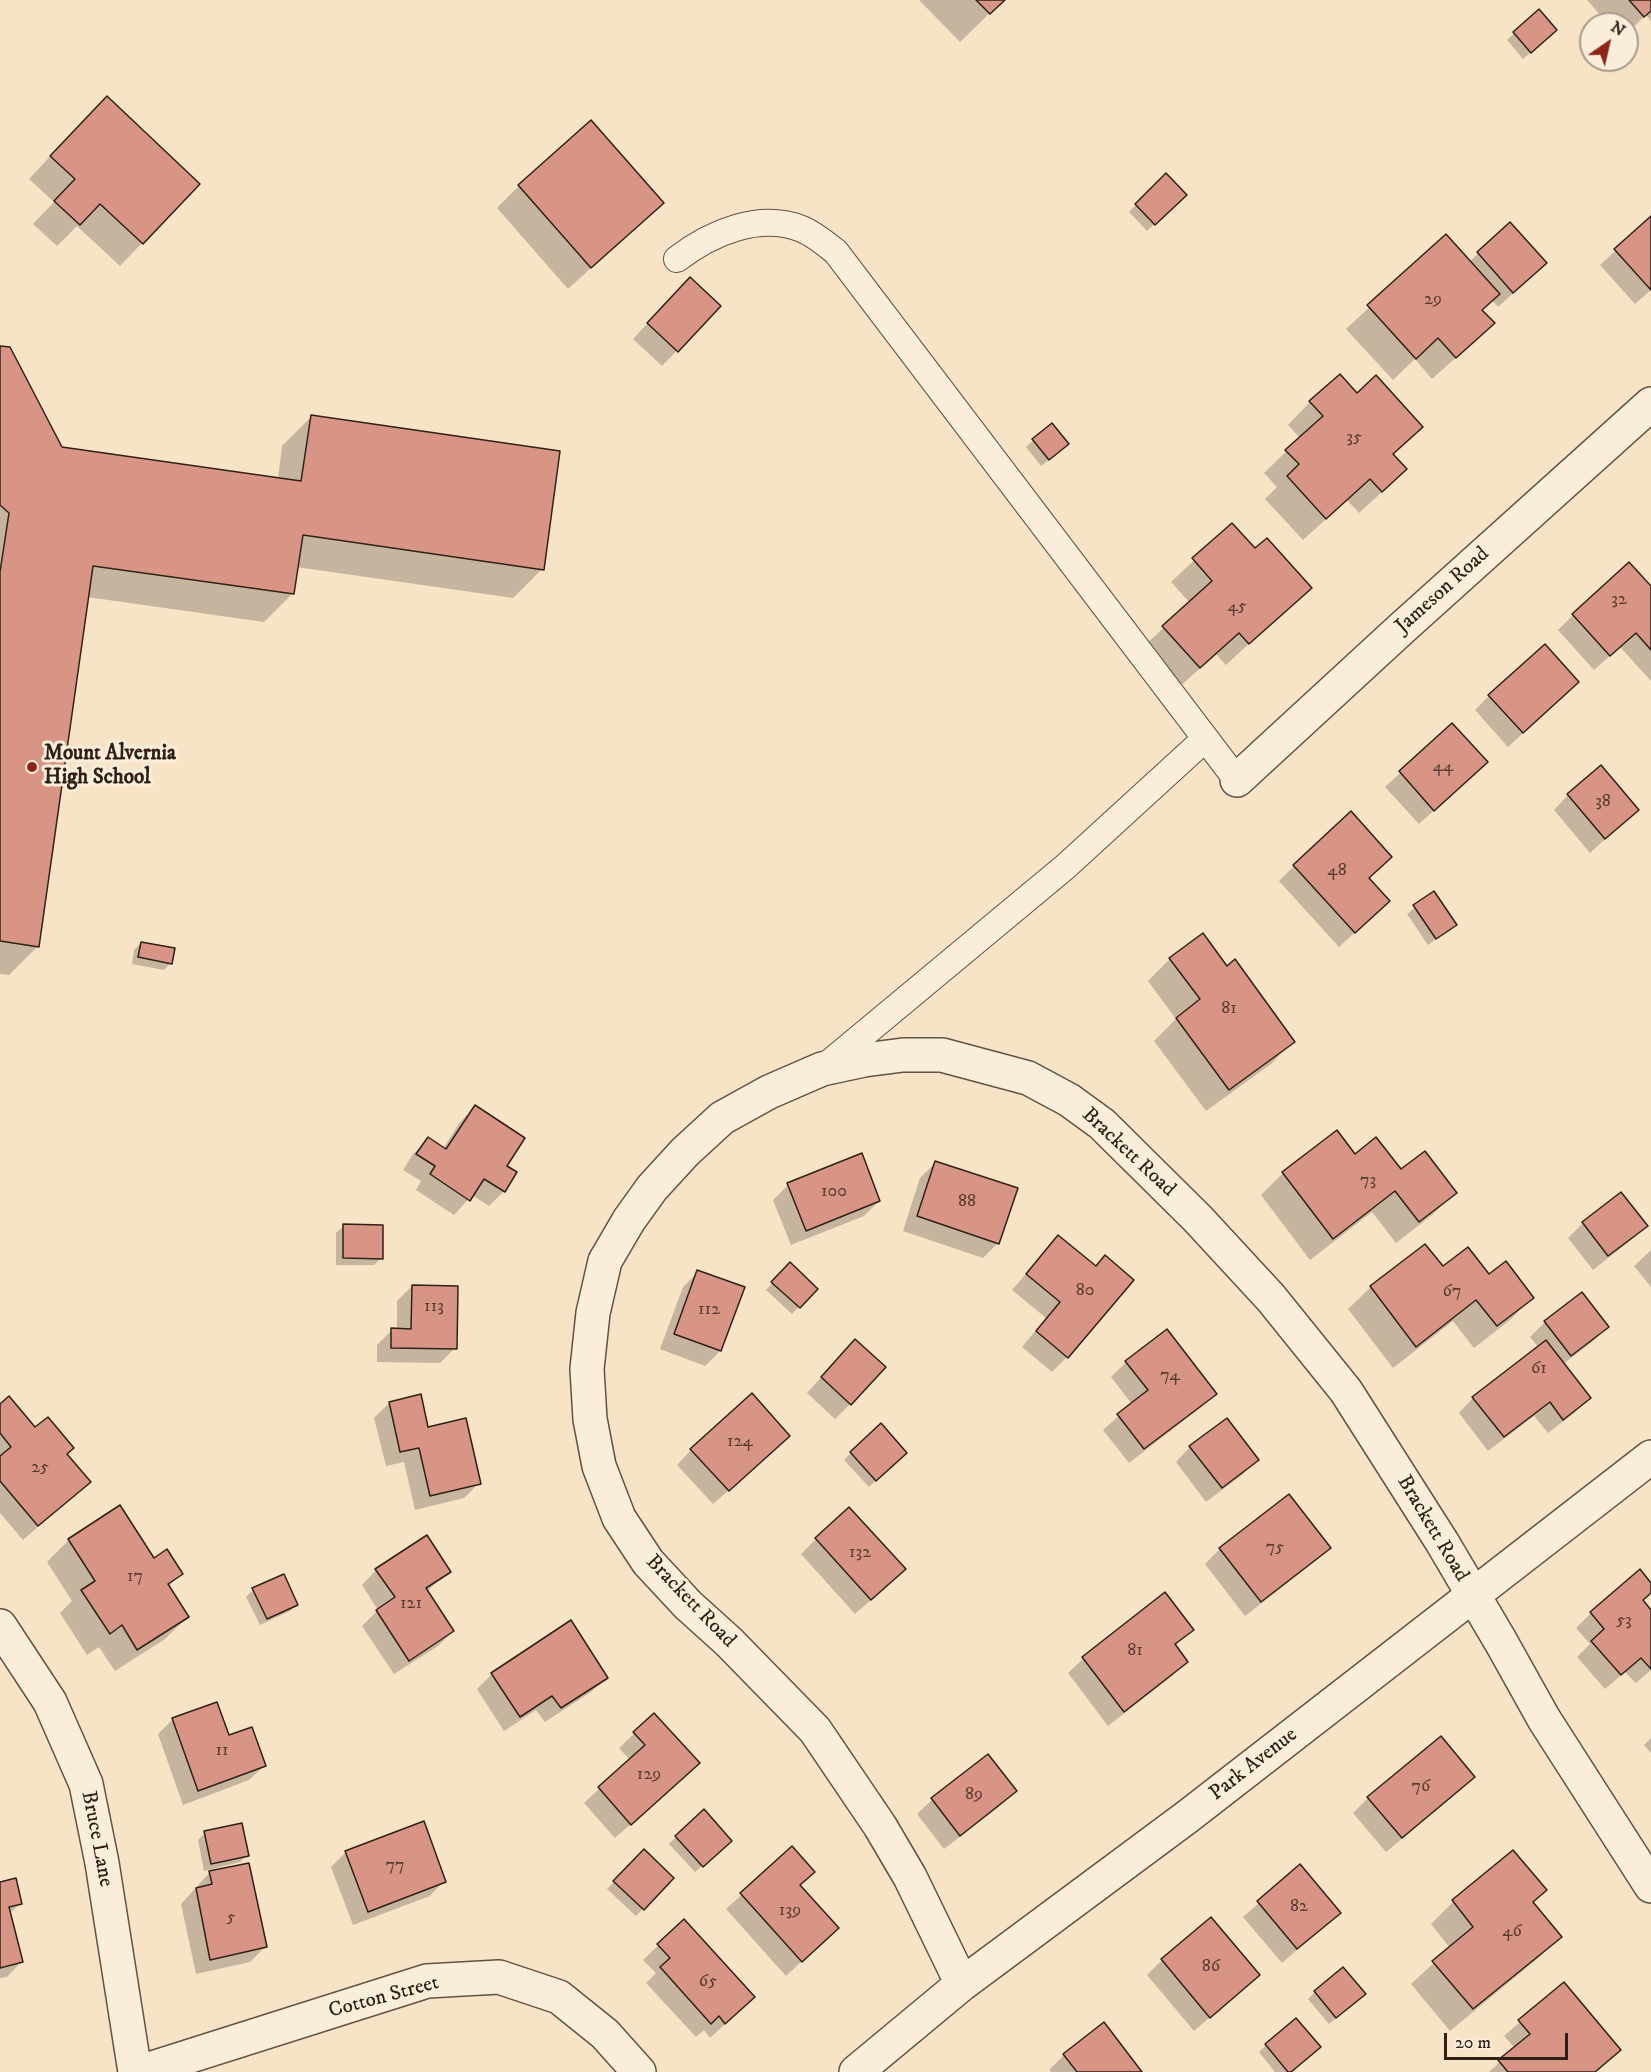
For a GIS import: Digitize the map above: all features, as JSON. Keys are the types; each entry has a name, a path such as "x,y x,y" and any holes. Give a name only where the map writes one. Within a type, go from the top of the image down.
{"street":[{"name":"Jameson Road","path":"1237,780 1651,404"},
{"name":"Brackett Road","path":"962,1984 910,1877 880,1826 815,1730 648,1562 619,1518 599,1466 590,1419 587,1369 593,1313 605,1261 629,1220 652,1188 685,1152 722,1118 769,1092 822,1069 864,1059 942,1055 1029,1078 1069,1100 1102,1124 1198,1219 1271,1298 1346,1390 1443,1542 1544,1719 1651,1886"},
{"name":"Park Avenue","path":"856,2072 962,1984 1187,1817 1651,1457"},
{"name":"Bruce Lane","path":"0,1626 50,1702 86,1784 102,1863 135,2072"},
{"name":"Cotton Street","path":"140,2072 427,1982 499,1977 559,1996 604,2034 639,2072"}],"lane":[{"path":"677,259 710,237 748,225 784,225 802,229 836,252 1237,780"},
{"path":"822,1069 1065,867 1205,738"}],"building":[{"path":"976,0 1005,0 990,14"},
{"path":"1629,0 1651,0 1651,11 1644,17"},
{"path":"1539,9 1557,30 1531,53 1513,32"},
{"path":"107,96 200,184 143,244 100,204 80,225 54,201 75,179 50,156"},
{"path":"591,120 664,203 591,268 518,185"},
{"path":"1166,173 1187,195 1155,225 1135,204"},
{"path":"1651,216 1651,290 1614,249"},
{"path":"1510,222 1547,263 1513,293 1477,252"},
{"path":"1446,234 1500,294 1482,310 1495,323 1456,358 1438,338 1416,359 1367,305"},
{"path":"690,277 721,306 678,352 647,323"},
{"name":"Mount Alvernia High School","path":"0,346 10,347 62,447 301,481 311,415 560,451 544,570 303,535 294,594 93,566 39,947 0,941 0,572 9,513 0,505"},
{"path":"1340,374 1357,393 1376,375 1423,427 1393,454 1407,469 1382,492 1370,479 1326,519 1287,476 1299,464 1285,450 1323,416 1309,401"},
{"path":"1052,423 1069,444 1049,460 1032,439"},
{"path":"1232,523 1255,548 1267,538 1312,588 1249,644 1239,633 1200,668 1162,626 1212,581 1192,558"},
{"path":"1629,562 1651,586 1651,650 1636,633 1610,656 1572,614"},
{"path":"1545,644 1579,682 1523,733 1488,695"},
{"path":"1452,723 1488,762 1434,811 1399,771"},
{"path":"1601,765 1639,810 1605,839 1567,794"},
{"path":"1351,811 1392,857 1369,878 1390,901 1355,933 1293,865"},
{"path":"1434,891 1457,925 1436,939 1413,905"},
{"path":"1203,933 1227,966 1235,959 1295,1042 1229,1090 1176,1018 1200,999 1169,958"},
{"path":"141,942 175,948 172,964 138,957"},
{"path":"475,1105 525,1138 507,1166 517,1172 505,1192 484,1179 470,1201 430,1174 435,1166 416,1154 428,1137 446,1149"},
{"path":"1337,1130 1355,1154 1376,1137 1401,1169 1425,1151 1457,1193 1419,1222 1395,1191 1333,1239 1282,1172"},
{"path":"862,1153 880,1201 806,1231 787,1183"},
{"path":"935,1161 1018,1188 999,1244 917,1216"},
{"path":"1621,1192 1648,1226 1608,1256 1582,1222"},
{"path":"343,1224 383,1225 383,1259 343,1258"},
{"path":"1058,1235 1096,1266 1105,1255 1134,1280 1068,1358 1036,1331 1060,1302 1026,1274"},
{"path":"1425,1244 1443,1266 1468,1247 1489,1274 1506,1261 1534,1298 1497,1326 1476,1300 1416,1347 1370,1286"},
{"path":"790,1262 818,1289 800,1308 771,1282"},
{"path":"697,1270 745,1287 721,1351 674,1334"},
{"path":"412,1285 458,1286 457,1349 391,1348 391,1328 411,1329"},
{"path":"1582,1292 1609,1327 1571,1356 1544,1321"},
{"path":"1167,1329 1217,1394 1144,1449 1117,1414 1148,1390 1125,1361"},
{"path":"855,1339 886,1367 851,1405 821,1377"},
{"path":"1546,1340 1591,1398 1563,1420 1550,1402 1504,1437 1472,1397"},
{"path":"752,1393 790,1436 729,1491 690,1449"},
{"path":"421,1394 428,1427 466,1418 481,1484 430,1496 419,1448 400,1452 389,1402"},
{"path":"9,1396 35,1427 48,1417 74,1448 67,1454 91,1482 38,1526 0,1481 0,1456 11,1447 0,1433 0,1404"},
{"path":"1227,1418 1259,1460 1222,1488 1189,1446"},
{"path":"881,1423 907,1453 876,1481 850,1452"},
{"path":"1289,1494 1331,1548 1261,1602 1219,1548"},
{"path":"120,1505 154,1558 167,1549 183,1574 168,1584 189,1617 137,1650 122,1625 110,1634 81,1590 95,1581 68,1539"},
{"path":"849,1507 906,1569 871,1600 815,1538"},
{"path":"427,1535 451,1572 426,1588 454,1631 409,1661 376,1610 395,1597 375,1569"},
{"path":"1640,1569 1651,1583 1651,1593 1643,1600 1651,1610 1651,1669 1641,1658 1621,1675 1591,1641 1604,1629 1590,1612"},
{"path":"284,1574 298,1605 267,1619 252,1588"},
{"path":"1165,1592 1194,1630 1175,1644 1188,1662 1124,1712 1082,1657"},
{"path":"571,1620 608,1678 561,1708 552,1696 520,1717 491,1673"},
{"path":"217,1702 229,1735 252,1727 266,1766 198,1791 172,1718"},
{"path":"654,1713 700,1763 631,1825 598,1787 645,1745 633,1732"},
{"path":"1441,1736 1475,1777 1402,1838 1367,1797"},
{"path":"988,1754 1017,1791 960,1836 931,1798"},
{"path":"704,1809 732,1841 703,1867 675,1836"},
{"path":"424,1821 446,1882 368,1912 345,1851"},
{"path":"242,1823 249,1856 211,1864 204,1831"},
{"path":"792,1846 815,1872 800,1885 839,1928 802,1962 740,1893"},
{"path":"644,1849 674,1878 644,1910 613,1881"},
{"path":"1513,1850 1547,1890 1533,1902 1562,1937 1473,2009 1432,1961 1473,1927 1452,1900"},
{"path":"249,1863 267,1947 210,1960 196,1888 212,1884 209,1871"},
{"path":"1300,1864 1341,1913 1297,1949 1257,1901"},
{"path":"16,1878 22,1904 9,1907 23,1962 0,1968 0,1882"},
{"path":"1211,1917 1260,1975 1210,2018 1161,1959"},
{"path":"684,1919 755,1997 725,2024 719,2016 711,2024 660,1967 670,1958 657,1944"},
{"path":"1343,1967 1366,1994 1336,2018 1314,1991"},
{"path":"1564,1982 1621,2050 1595,2072 1508,2072 1498,2060 1530,2034 1518,2020"},
{"path":"1296,2018 1321,2047 1291,2072 1288,2072 1265,2044"},
{"path":"1104,2022 1142,2072 1077,2072 1063,2054"}],"place":[{"name":"Mount Alvernia High School","path":"32,767"}]}
